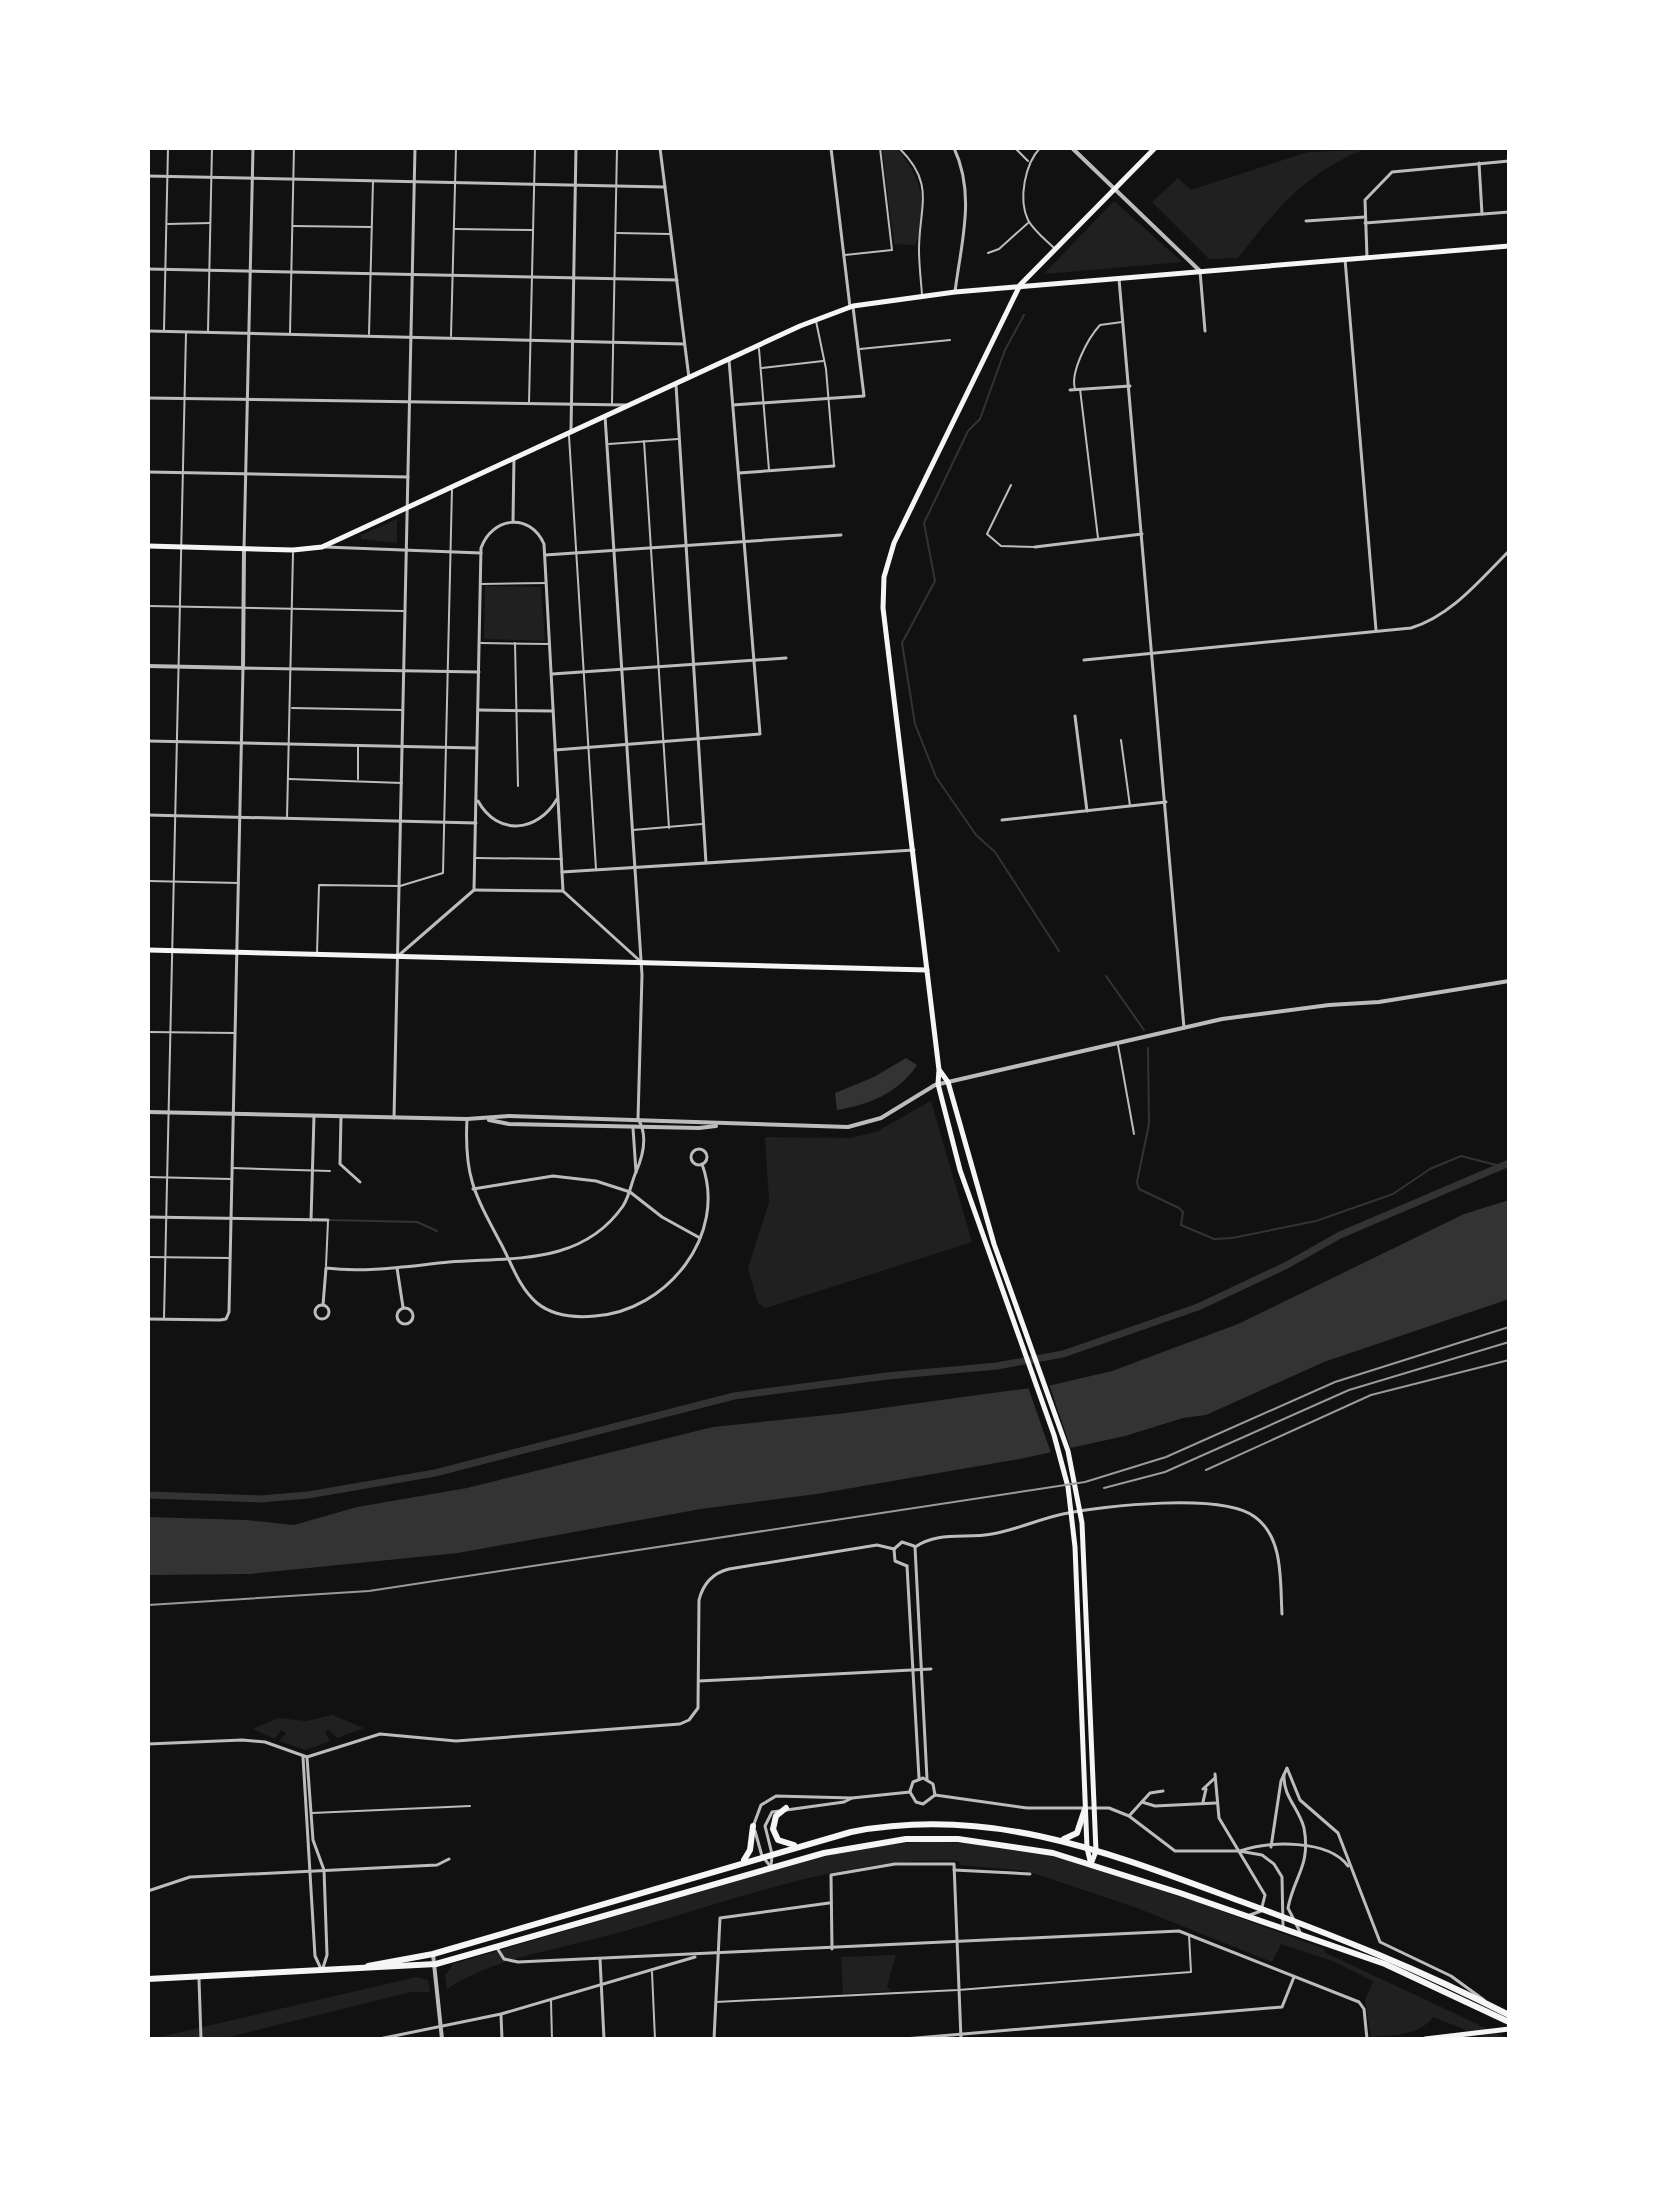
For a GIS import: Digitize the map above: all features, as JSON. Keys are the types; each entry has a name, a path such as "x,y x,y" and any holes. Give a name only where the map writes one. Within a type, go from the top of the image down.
{"highway":[{"path":"786,1808 774,1819 773,1832 780,1841 798,1846"},
{"path":"1061,1840 1077,1833 1085,1809"},
{"path":"351,1969 433,1954 798,1846 863,1830 928,1823 996,1826 1087,1848 1280,1915 1400,1961 1509,2015"},
{"path":"740,1863 750,1851 753,1826"},
{"path":"148,1979 436,1964 845,1847 917,1838 1014,1844 1091,1865 1407,1972 1509,2022"}],"main road":[{"path":"1091,1865 1086,1834 1075,1547 1070,1498 1060,1453 960,1170 938,1084 939,1070 914,850 883,608 886,569 896,537 1020,285 1155,148"},
{"path":"148,546 293,550 322,547 816,319 852,307 1020,285 1509,246"},
{"path":"148,950 927,970"},
{"path":"939,1070 948,1082 994,1244 1068,1451 1080,1508 1096,1851 1091,1865"},
{"path":"1425,2039 1509,2029"}],"street":[{"path":"148,1319 226,1319 234,1114 253,148"},
{"path":"394,1118 415,148"},
{"path":"571,430 576,148"},
{"path":"660,148 689,379"},
{"path":"733,405 864,396 831,148"},
{"path":"954,148 964,173 967,198 955,292"},
{"path":"1072,148 1200,271 1205,331"},
{"path":"1367,257 1367,196 1392,172 1509,161"},
{"path":"1479,163 1482,214"},
{"path":"148,176 665,187"},
{"path":"1365,223 1509,212"},
{"path":"1306,221 1365,217"},
{"path":"1345,259 1376,630"},
{"path":"148,269 677,280"},
{"path":"1119,278 1154,653 1184,1028"},
{"path":"148,331 684,344"},
{"path":"555,750 760,734 729,359"},
{"path":"676,385 706,863"},
{"path":"1070,390 1130,386"},
{"path":"148,398 627,405"},
{"path":"605,416 640,961 638,1119 633,1127 636,1172"},
{"path":"513,522 514,457"},
{"path":"739,473 834,466"},
{"path":"148,472 409,477"},
{"path":"474,890 481,553 490,532 498,525 513,522 537,531 545,555 563,891"},
{"path":"1035,547 1143,534"},
{"path":"545,555 841,535"},
{"path":"322,547 481,553"},
{"path":"1084,660 1411,628 1430,622 1450,609 1509,551"},
{"path":"552,674 786,658"},
{"path":"148,666 479,672"},
{"path":"478,710 553,711"},
{"path":"1075,716 1087,811"},
{"path":"148,741 477,748"},
{"path":"476,798 493,819 517,827 539,821 558,797"},
{"path":"1002,820 1166,802"},
{"path":"148,815 476,823"},
{"path":"562,872 914,850"},
{"path":"398,956 474,890 563,891 640,961"},
{"path":"487,1119 509,1124 633,1127 848,1127 881,1118 938,1084 1184,1028 1241,1016 1379,1002 1509,981"},
{"path":"148,1112 394,1118 487,1119 509,1116 700,1120 721,1125"},
{"path":"311,1220 314,1116"},
{"path":"341,1117 340,1164 360,1182"},
{"path":"467,1119 467,1169 485,1218 526,1291 548,1310 566,1316 602,1316 633,1308 661,1291 683,1269 700,1238 708,1196 702,1164"},
{"path":"323,1305 326,1268 397,1268 550,1256 574,1246 600,1229 622,1206 630,1192 642,1161 643,1127 638,1119"},
{"path":"473,1189 566,1176 630,1192 662,1217 700,1238"},
{"path":"148,1217 328,1220"},
{"path":"397,1268 404,1308 413,1314 407,1324 398,1319 397,1313 404,1308"},
{"path":"894,1549 902,1542 915,1547 935,1538 992,1534 1062,1514 1114,1507 1228,1505 1258,1518 1272,1538 1277,1554 1282,1614"},
{"path":"148,1744 242,1740 265,1742 305,1757 380,1734 456,1741 680,1724 696,1715 699,1600 706,1584 719,1572 877,1545 894,1549"},
{"path":"915,1547 927,1779"},
{"path":"894,1549 895,1561 907,1566"},
{"path":"907,1566 915,1560"},
{"path":"907,1566 919,1778"},
{"path":"699,1681 931,1669"},
{"path":"305,1757 315,1846 324,1870 327,1955 322,1971"},
{"path":"305,1757 315,1956 322,1971"},
{"path":"1271,1847 1287,1771"},
{"path":"1287,1771 1300,1800 1338,1833 1372,1929 1383,1946 1451,1976 1493,2007"},
{"path":"1287,1771 1286,1795 1304,1833 1305,1868 1289,1903 1291,1919 1305,1936"},
{"path":"1199,1804 1205,1799 1204,1789 1215,1776 1219,1818 1264,1893 1263,1909 1246,1915"},
{"path":"935,1795 933,1784 927,1779 919,1778 913,1782 910,1792 913,1799 923,1804 935,1795 1027,1808 1103,1807 1129,1816 1175,1851 1239,1851 1313,1845 1339,1855 1352,1873"},
{"path":"1204,1789 1216,1789"},
{"path":"1129,1816 1150,1793 1163,1791"},
{"path":"771,1867 762,1856 753,1826 758,1809 776,1796 852,1798 910,1792"},
{"path":"771,1867 766,1820 772,1812 844,1802 852,1798"},
{"path":"1142,1802 1155,1806 1216,1803"},
{"path":"1239,1851 1262,1855 1279,1870 1283,1887 1280,1915 1285,1930"},
{"path":"148,1891 190,1877 437,1865 449,1859"},
{"path":"832,1949 831,1875 895,1864 954,1864 960,2037"},
{"path":"954,1870 1030,1874"},
{"path":"714,2039 720,1918 831,1903"},
{"path":"497,1948 500,1957 509,1962 698,1956 1179,1931 1362,2004 1367,2039"},
{"path":"433,1954 442,2039"},
{"path":"379,2039 501,2014 698,1956"},
{"path":"600,1959 604,2039"},
{"path":"904,2039 960,2037 1282,2007 1295,1976"},
{"path":"199,1977 201,2039"},
{"path":"501,2014 502,2039"}],"lane":[{"path":"164,331 168,148"},
{"path":"208,332 212,148"},
{"path":"290,334 294,148"},
{"path":"451,337 456,148"},
{"path":"529,405 535,148"},
{"path":"612,404 617,148"},
{"path":"844,255 892,250 880,148"},
{"path":"899,148 916,168 924,192 918,247 922,296"},
{"path":"1015,148 1030,163"},
{"path":"1040,148 1030,163 1024,199 1030,222 1055,249"},
{"path":"369,336 373,181"},
{"path":"988,253 999,249 1030,222"},
{"path":"167,224 211,223"},
{"path":"292,226 372,227"},
{"path":"454,229 532,230"},
{"path":"615,233 671,234"},
{"path":"816,319 834,466"},
{"path":"1098,539 1074,374 1100,325 1123,322"},
{"path":"164,1319 186,331"},
{"path":"858,349 950,340"},
{"path":"759,345 769,471"},
{"path":"761,368 823,361"},
{"path":"571,430 596,870"},
{"path":"607,444 680,439"},
{"path":"644,441 669,828"},
{"path":"317,954 319,885 400,886 443,873 452,485"},
{"path":"1011,485 987,534 1001,546 1035,547"},
{"path":"287,819 293,550"},
{"path":"480,584 546,583"},
{"path":"148,606 405,611"},
{"path":"480,643 550,644"},
{"path":"515,643 518,786"},
{"path":"291,708 403,710"},
{"path":"1121,740 1130,807"},
{"path":"358,746 358,780"},
{"path":"287,779 402,783"},
{"path":"632,830 704,824"},
{"path":"475,857 562,859"},
{"path":"148,881 239,883"},
{"path":"148,1032 235,1033"},
{"path":"1118,1044 1134,1134"},
{"path":"232,1168 330,1171"},
{"path":"148,1177 232,1179"},
{"path":"326,1268 328,1220"},
{"path":"148,1257 230,1258"},
{"path":"311,1813 470,1806"},
{"path":"716,2002 958,1990 1191,1972 1189,1934"},
{"path":"652,1972 655,2039"},
{"path":"551,2000 552,2039"}],"shaded area":[{"path":"882,148 896,148 917,181 923,220 915,245 894,244"},
{"path":"1362,150 1324,171 1292,195 1238,258 1209,259 1152,202 1178,178 1191,190 1308,152"},
{"path":"1114,201 1182,262 1044,274"},
{"path":"397,519 397,543 361,539 361,535"},
{"path":"485,586 541,587 545,641 484,639"},
{"path":"906,1058 917,1065 892,1090 860,1105 837,1110 835,1093 874,1077"},
{"path":"931,1101 972,1242 766,1308 758,1303 748,1268 769,1202 765,1137 849,1138 876,1132"},
{"path":"1509,1200 1509,1299 1324,1362 1206,1415 1020,1459 817,1494 701,1509 458,1553 250,1574 148,1575 148,1517 294,1525 357,1507 467,1488 713,1427 846,1413 1052,1385 1112,1371 1238,1324 1464,1214"},
{"path":"332,1715 364,1728 337,1738 329,1730 325,1732 330,1741 306,1750 279,1741 286,1733 281,1730 275,1739 253,1729 278,1718 306,1721"},
{"path":"928,1841 988,1845 1037,1853 1120,1875 1323,1948 1326,1953 1509,2039 1489,2039 1433,2017 1413,2031 1371,2037 1365,2000 1373,1981 1332,1961 1281,1944 1272,1962 1137,1908 1027,1871 960,1865 959,1861 916,1861 873,1866 785,1884 506,1962 447,1989 445,1976 453,1964 803,1861 870,1847"},
{"path":"896,1955 887,1986 891,1991 843,1994 841,1957"},
{"path":"416,1977 428,1980 430,1992 411,1992 221,2039 152,2039"}],"pier":[{"path":"1048,1381 1072,1452 1052,1456 1027,1384"}],"waterway":[{"path":"1024,315 1005,350 980,419 968,431 924,523 935,581 902,643 915,724 936,777 976,835 995,852 1059,951"},
{"path":"1106,976 1144,1030"},
{"path":"1148,1048 1149,1124 1137,1182 1139,1189 1179,1208 1183,1212 1181,1225 1214,1239 1316,1221 1393,1194 1430,1169 1461,1156 1500,1166"},
{"path":"148,1495 260,1499 308,1495 435,1473 734,1396 887,1376 997,1366 1063,1354 1198,1307 1287,1265 1340,1235 1509,1163"},
{"path":"329,1220 417,1222 437,1231"}],"railway":[{"path":"148,1605 369,1591 1085,1482 1166,1457 1335,1382 1509,1327"},
{"path":"1104,1488 1165,1472 1349,1390 1509,1342"},
{"path":"1206,1470 1371,1395 1509,1360"}]}
